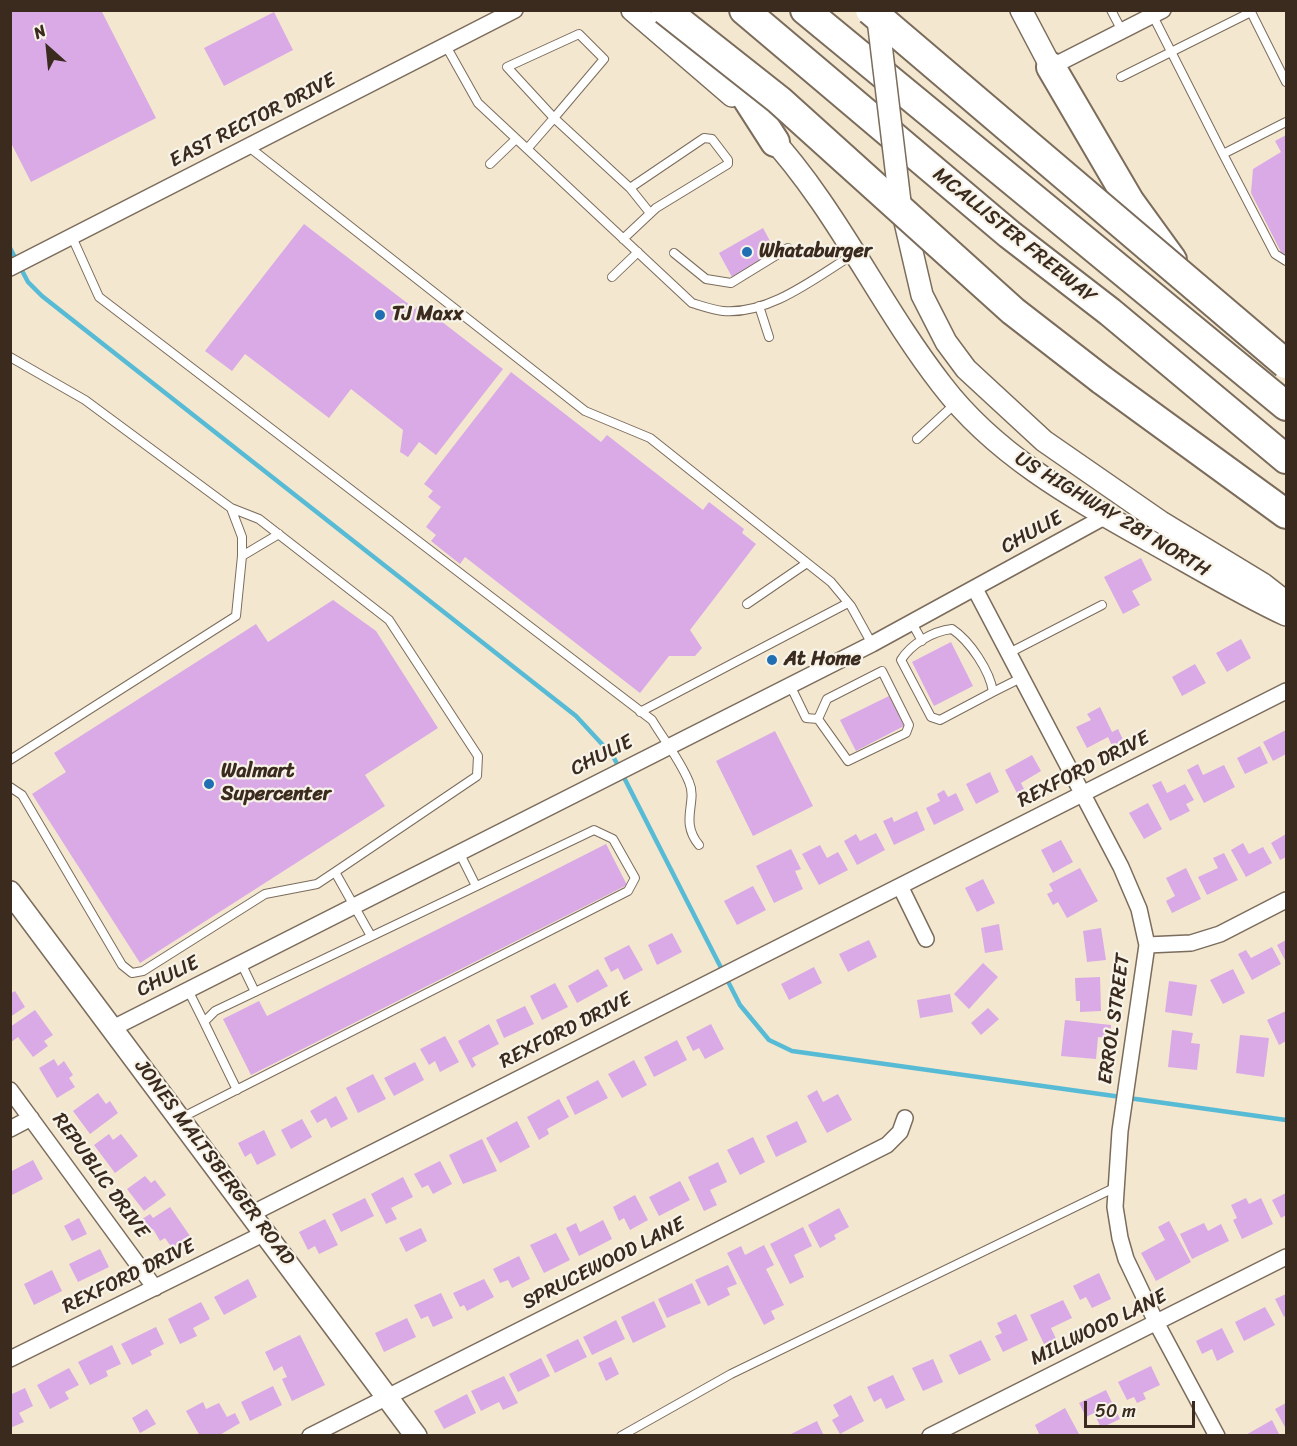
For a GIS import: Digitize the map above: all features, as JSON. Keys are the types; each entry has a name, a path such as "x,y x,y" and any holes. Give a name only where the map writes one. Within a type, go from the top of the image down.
{"highway":[{"path":"666,10 740,86 775,142"},
{"path":"666,10 779,100 1013,310 1102,380 1287,514"},
{"name":"MCALLISTER FREEWAY","path":"744,10 1009,234 1110,312 1287,459"},
{"name":"MCALLISTER FREEWAY","path":"806,10 1287,406"},
{"path":"870,10 1287,364"},
{"path":"1051,67 1130,202 1227,333 1287,401"}],"main road":[{"name":"US HIGHWAY 281 NORTH","path":"632,10 733,97 775,142 814,192 918,353 957,402 998,444 1041,477 1106,516 1253,599 1287,615"},
{"path":"877,10 900,202 922,295 946,342 966,369 1044,441 1161,522 1263,584 1287,602"},
{"path":"1021,10 1051,67"},
{"name":"JONES MALTSBERGER ROAD","path":"10,892 416,1436"}],"street":[{"name":"EAST RECTOR DRIVE","path":"10,268 515,10"},
{"path":"1051,67 1158,13"},
{"name":"CHULIE","path":"113,1028 872,644 1106,516"},
{"name":"ERROL STREET","path":"975,589 1121,867 1138,909 1147,945 1120,1131 1115,1207 1126,1259 1217,1436"},
{"name":"REXFORD DRIVE","path":"251,1214 1287,691"},
{"path":"900,886 926,939"},
{"path":"1147,945 1191,943 1220,934 1287,900"},
{"name":"REPUBLIC DRIVE","path":"10,1090 155,1287"},
{"path":"10,1129 31,1118"},
{"name":"SPRUCEWOOD LANE","path":"310,1436 887,1145 900,1132 905,1118"},
{"name":"REXFORD DRIVE","path":"10,1359 266,1233"},
{"name":"MILLWOOD LANE","path":"930,1436 1287,1257"}],"lane":[{"path":"1111,10 1122,31"},
{"path":"1121,77 1250,11 1287,82"},
{"path":"1158,13 1171,52 1275,254 1287,261"},
{"path":"528,149 554,118 604,58 579,34 507,67 554,118 630,188 651,213"},
{"path":"446,46 478,103 692,303 722,311 745,311 772,302 855,254"},
{"path":"1223,154 1287,122"},
{"path":"490,165 516,138"},
{"path":"623,239 651,213 728,164 728,160 712,139 704,138 630,188"},
{"path":"249,147 585,411 650,438 831,582 848,603 872,644"},
{"path":"72,237 99,297 652,720 691,784 688,811 691,835 699,845"},
{"path":"674,253 706,279 731,283 788,248"},
{"path":"612,277 638,252"},
{"path":"759,306 769,337"},
{"path":"10,357 85,400 231,508 259,519 389,620 478,756 477,776 317,884 265,894 143,971 132,973 122,966 22,795 10,787"},
{"path":"917,439 957,402"},
{"path":"10,760 236,616 242,537 231,508"},
{"path":"242,556 279,534"},
{"path":"747,604 807,563"},
{"path":"640,712 848,603"},
{"path":"1009,653 1102,605"},
{"path":"912,623 922,641"},
{"path":"993,692 992,681 962,636 952,629 944,630 909,648 901,660 931,717 940,720 1021,678"},
{"path":"882,671 909,725 906,733 848,761 819,719 827,699 882,671"},
{"path":"790,685 806,718 819,719"},
{"path":"180,1119 628,891 635,878 613,839 594,830 215,1011 204,1022"},
{"path":"459,852 476,886"},
{"path":"335,872 371,936"},
{"path":"241,963 255,992"},
{"path":"188,990 237,1090"},
{"path":"621,1436 731,1374 1116,1187"}],"building":[{"path":"10,10 101,10 156,118 31,182 10,141"},
{"path":"274,12 293,50 224,86 204,48"},
{"path":"1286,135 1286,255 1281,252 1251,193 1253,169 1281,152 1275,141"},
{"path":"304,224 415,309 419,304 503,369 436,455 419,442 408,457 400,452 403,430 351,389 329,418 245,354 232,371 205,351"},
{"name":"Whataburger","path":"763,228 776,252 732,277 719,253"},
{"path":"511,372 601,442 607,435 703,510 709,502 744,529 742,533 756,544 690,630 702,648 695,656 669,656 640,693 465,557 460,564 431,541 436,535 426,527 441,507 428,497 433,491 424,484"},
{"path":"1141,558 1152,580 1132,591 1140,605 1123,614 1104,577"},
{"name":"Walmart Supercenter","path":"333,600 376,631 438,728 365,775 385,806 140,963 32,794 66,772 54,753 256,624 268,642"},
{"path":"1241,639 1251,658 1227,672 1216,653"},
{"path":"951,642 973,686 934,706 912,662"},
{"path":"1195,664 1206,683 1182,696 1172,677"},
{"path":"889,696 904,726 856,751 840,720"},
{"path":"1100,707 1112,732 1118,729 1125,744 1114,750 1108,737 1087,748 1076,727 1091,720 1087,714"},
{"path":"1286,730 1286,754 1273,761 1263,742"},
{"path":"775,731 813,806 753,836 716,761"},
{"path":"1260,746 1268,763 1245,774 1237,758"},
{"path":"1032,755 1041,771 1021,783 1025,791 1018,795 1005,770"},
{"path":"1198,764 1203,775 1224,765 1235,787 1204,803 1187,770"},
{"path":"990,772 999,792 976,804 966,784"},
{"path":"1161,781 1167,793 1185,784 1194,800 1186,804 1190,811 1170,821 1152,785"},
{"path":"944,790 948,797 956,793 964,810 934,825 926,808 940,801 937,794"},
{"path":"1148,803 1162,829 1144,839 1129,813"},
{"path":"917,811 925,830 894,845 883,821 892,817 894,822"},
{"path":"876,833 885,850 857,865 844,841 856,834 860,841"},
{"path":"1286,834 1286,857 1280,860 1271,843"},
{"path":"1061,840 1073,862 1053,873 1041,850"},
{"path":"1243,843 1249,854 1263,847 1272,863 1246,877 1231,850"},
{"path":"606,844 627,885 251,1075 223,1019 259,1001 267,1016"},
{"path":"820,845 827,858 838,852 848,870 819,885 802,854"},
{"path":"791,849 801,869 795,871 803,889 774,903 756,866"},
{"path":"1224,853 1238,880 1207,895 1198,877 1218,868 1213,858"},
{"path":"1080,868 1098,901 1067,918 1058,902 1053,905 1047,894 1053,891 1049,884"},
{"path":"1186,868 1201,899 1172,913 1166,901 1175,896 1166,878"},
{"path":"983,879 995,903 977,912 965,888"},
{"path":"753,886 766,910 737,925 724,901"},
{"path":"999,924 1003,950 985,953 981,928"},
{"path":"1101,928 1106,960 1087,962 1083,931"},
{"path":"672,933 682,952 657,965 648,945"},
{"path":"869,940 877,957 848,972 839,954"},
{"path":"1286,940 1286,962 1277,945"},
{"path":"629,945 643,970 624,980 618,968 611,972 604,958"},
{"path":"1272,947 1281,964 1252,980 1238,954 1246,950 1251,958"},
{"path":"983,963 998,977 969,1009 954,994"},
{"path":"814,967 822,983 789,1000 781,984"},
{"path":"598,969 608,986 577,1003 568,986"},
{"path":"1233,969 1245,993 1223,1004 1210,980"},
{"path":"1100,977 1101,1011 1080,1012 1080,1001 1076,1001 1075,978"},
{"path":"1169,981 1197,985 1192,1016 1165,1012"},
{"path":"555,983 568,1007 542,1020 530,996"},
{"path":"15,991 25,1007 10,1017 10,994"},
{"path":"950,994 953,1012 920,1018 917,1000"},
{"path":"525,1006 534,1024 504,1038 496,1020"},
{"path":"988,1008 999,1019 981,1035 971,1023"},
{"path":"35,1010 53,1035 44,1041 48,1046 33,1057 18,1037 10,1043 10,1027"},
{"path":"1286,1011 1286,1041 1279,1045 1267,1020"},
{"path":"1065,1020 1111,1025 1110,1038 1098,1037 1096,1059 1061,1056"},
{"path":"489,1024 499,1044 472,1058 476,1065 472,1068 458,1041"},
{"path":"711,1024 724,1049 705,1059 699,1048 693,1051 686,1037"},
{"path":"1172,1030 1193,1033 1191,1043 1200,1044 1197,1070 1168,1067"},
{"path":"1240,1035 1269,1038 1264,1077 1236,1073"},
{"path":"445,1036 459,1062 440,1072 435,1061 429,1065 420,1049"},
{"path":"677,1040 687,1060 654,1077 644,1057"},
{"path":"54,1059 58,1066 64,1061 73,1075 69,1078 75,1087 57,1098 39,1068"},
{"path":"634,1060 647,1085 622,1098 608,1074"},
{"path":"415,1062 424,1080 394,1096 384,1078"},
{"path":"373,1074 386,1099 358,1113 346,1088"},
{"path":"598,1080 608,1098 575,1115 566,1097"},
{"path":"817,1090 823,1102 838,1094 852,1120 827,1133 807,1096"},
{"path":"98,1093 106,1104 110,1101 118,1113 90,1134 73,1111"},
{"path":"336,1096 348,1119 331,1128 326,1118 317,1123 310,1111"},
{"path":"559,1099 569,1117 547,1129 549,1134 539,1140 527,1117"},
{"path":"302,1119 312,1137 291,1149 281,1130"},
{"path":"517,1121 530,1147 500,1163 486,1138"},
{"path":"797,1121 807,1142 776,1157 766,1136"},
{"path":"264,1130 276,1155 257,1165 251,1153 245,1157 238,1143"},
{"path":"109,1134 113,1140 121,1134 138,1156 115,1173 94,1145"},
{"path":"753,1137 765,1162 740,1175 727,1150"},
{"path":"482,1139 497,1171 463,1184 449,1155"},
{"path":"33,1160 43,1179 10,1196 10,1172"},
{"path":"440,1161 452,1184 433,1194 428,1185 422,1188 414,1174"},
{"path":"718,1162 727,1182 710,1190 717,1205 704,1211 688,1177"},
{"path":"145,1176 151,1183 155,1180 166,1195 144,1211 127,1189"},
{"path":"403,1177 413,1197 391,1208 397,1219 386,1224 371,1194"},
{"path":"680,1181 690,1200 659,1216 649,1197"},
{"path":"1286,1193 1286,1215 1281,1218 1272,1200"},
{"path":"635,1195 648,1220 630,1230 624,1218 619,1221 613,1207"},
{"path":"365,1198 374,1216 341,1232 332,1214"},
{"path":"1246,1198 1249,1204 1261,1198 1273,1224 1242,1239 1233,1220 1237,1218 1231,1205"},
{"path":"170,1207 190,1236 172,1248 165,1238 160,1241 153,1229 144,1235 136,1223 150,1214 153,1218"},
{"path":"839,1208 849,1227 834,1235 836,1239 820,1248 808,1225"},
{"path":"79,1218 87,1234 72,1241 64,1226"},
{"path":"325,1219 338,1245 319,1254 315,1246 308,1250 299,1232"},
{"path":"603,1220 612,1239 579,1256 566,1228 576,1223 580,1232"},
{"path":"1169,1221 1191,1262 1156,1281 1141,1253 1165,1240 1158,1227"},
{"path":"1204,1223 1208,1231 1221,1224 1229,1241 1192,1259 1180,1234"},
{"path":"803,1227 812,1246 794,1255 804,1277 790,1284 770,1244"},
{"path":"421,1228 427,1241 406,1252 399,1238"},
{"path":"556,1233 570,1260 544,1273 530,1245"},
{"path":"764,1245 774,1265 766,1269 784,1305 771,1311 775,1319 764,1325 727,1253 741,1246 745,1255"},
{"path":"100,1249 109,1267 78,1282 69,1264"},
{"path":"519,1256 530,1279 512,1288 508,1280 500,1283 493,1269"},
{"path":"728,1265 737,1284 727,1288 730,1295 708,1306 695,1280"},
{"path":"52,1270 62,1291 34,1305 24,1284"},
{"path":"1099,1273 1111,1299 1092,1308 1086,1297 1080,1300 1073,1286"},
{"path":"248,1279 257,1297 224,1315 214,1297"},
{"path":"484,1279 494,1297 467,1311 464,1305 460,1307 453,1293"},
{"path":"692,1283 701,1303 667,1318 658,1299"},
{"path":"441,1293 453,1318 433,1327 428,1316 421,1319 414,1305"},
{"path":"1286,1294 1286,1315 1284,1317 1275,1299"},
{"path":"1063,1300 1072,1318 1051,1328 1058,1343 1046,1348 1030,1315"},
{"path":"654,1301 666,1327 633,1343 621,1317"},
{"path":"201,1302 210,1319 193,1328 197,1336 180,1344 168,1319"},
{"path":"1265,1307 1275,1325 1244,1341 1235,1322"},
{"path":"1016,1314 1028,1340 1003,1352 995,1336 1002,1333 997,1323"},
{"path":"407,1318 416,1337 384,1352 375,1333"},
{"path":"616,1320 625,1339 592,1355 583,1337"},
{"path":"156,1327 164,1344 150,1351 152,1355 132,1365 121,1344"},
{"path":"1222,1328 1234,1352 1217,1361 1212,1349 1202,1354 1196,1341"},
{"path":"300,1335 325,1385 292,1401 282,1379 287,1377 282,1366 274,1371 265,1352"},
{"path":"578,1339 587,1357 555,1373 546,1355"},
{"path":"981,1340 991,1360 959,1375 949,1355"},
{"path":"112,1345 121,1364 106,1371 108,1376 90,1385 78,1362"},
{"path":"611,1357 619,1374 606,1381 598,1363"},
{"path":"541,1358 550,1376 518,1392 509,1374"},
{"path":"933,1359 943,1382 923,1391 912,1368"},
{"path":"1151,1366 1160,1385 1143,1393 1146,1399 1137,1403 1134,1397 1127,1400 1118,1382"},
{"path":"69,1368 79,1385 65,1392 69,1399 50,1409 37,1385"},
{"path":"893,1375 905,1400 886,1409 881,1398 874,1402 867,1387"},
{"path":"504,1376 518,1403 503,1410 499,1402 481,1411 471,1391"},
{"path":"273,1386 282,1405 250,1421 241,1402"},
{"path":"25,1388 33,1406 19,1413 24,1422 10,1428 10,1395"},
{"path":"1106,1390 1120,1419 1101,1428 1094,1413 1086,1417 1079,1403"},
{"path":"467,1394 476,1413 444,1429 434,1411"},
{"path":"851,1395 864,1421 840,1434 832,1420 839,1416 833,1405"},
{"path":"203,1402 206,1409 219,1403 227,1417 235,1413 240,1423 218,1436 200,1436 186,1411"},
{"path":"1286,1403 1286,1429 1275,1409"},
{"path":"1065,1408 1079,1434 1040,1436 1035,1425"},
{"path":"147,1409 156,1424 140,1433 132,1418"},
{"path":"1272,1420 1280,1436 1244,1436"},
{"path":"817,1421 824,1436 787,1436"}],"waterway":[{"path":"10,248 28,282 42,296 576,716 613,756 740,1005 769,1040 792,1051 1286,1120"}],"place":[{"name":"Whataburger","path":"747,252"},
{"name":"TJ Maxx","path":"380,315"},
{"name":"At Home","path":"772,660"},
{"name":"Walmart Supercenter","path":"209,784"}]}
